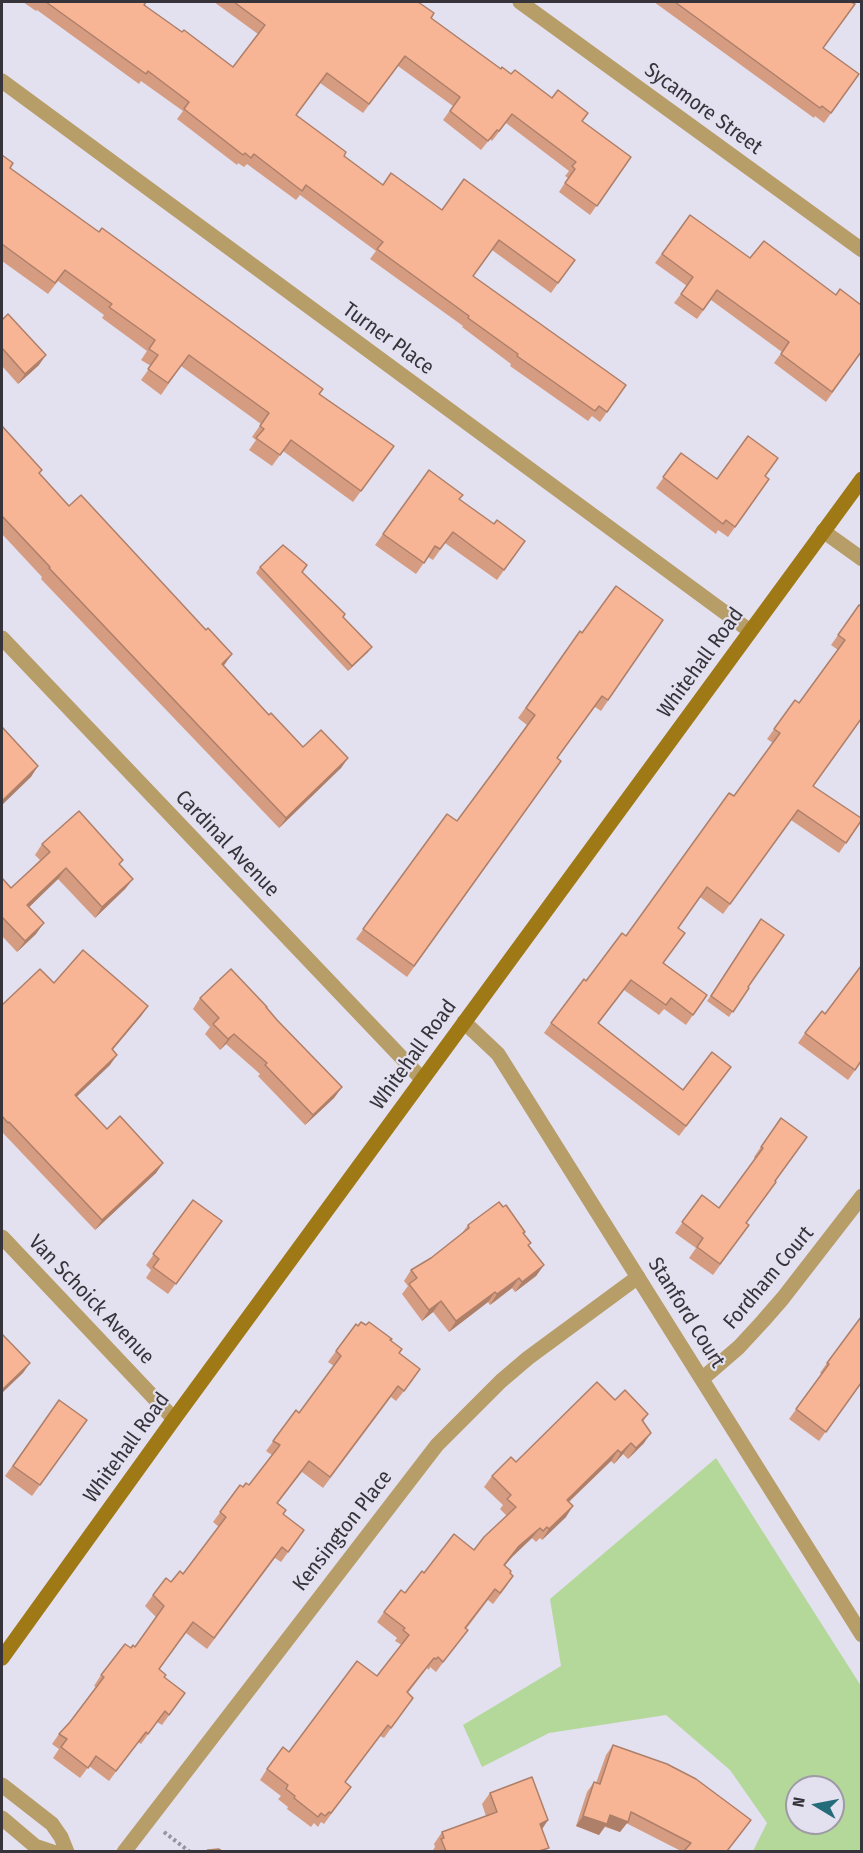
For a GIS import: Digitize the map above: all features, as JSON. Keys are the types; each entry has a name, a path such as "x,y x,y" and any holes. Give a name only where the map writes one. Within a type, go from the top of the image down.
{"street":[{"name":"Sycamore Street","path":"520,2 861,250"},
{"name":"Turner Place","path":"2,81 750,631"},
{"name":"Whitehall Road","path":"2,1658 861,479"},
{"path":"823,531 861,559"},
{"name":"Cardinal Avenue","path":"2,638 422,1079"},
{"name":"Stanford Court","path":"464,1022 498,1054 861,1635"},
{"name":"Fordham Court","path":"702,1379 739,1347 763,1322 861,1196"},
{"name":"Van Schoick Avenue","path":"2,1237 174,1419"},
{"name":"Kensington Place","path":"124,1851 443,1438 479,1401 528,1358 638,1276"},
{"path":"2,1785 52,1824 67,1851"},
{"path":"2,1818 35,1846 53,1851"}],"path":[{"path":"148,1820 190,1851"}],"green space":[{"path":"716,1458 861,1686 861,1851 753,1851 767,1823 730,1770 666,1715 549,1733 482,1767 463,1725 561,1666 550,1599"}],"building":[{"path":"46,2 146,2 144,5 182,32 184,30 233,67 265,25 234,2 418,2 434,13 431,18 501,69 502,67 511,74 515,70 552,98 558,90 588,113 582,121 631,157 597,206 565,183 575,169 572,166 576,162 512,114 488,141 450,111 460,97 405,56 369,104 327,73 296,115 346,152 344,156 383,185 391,173 442,210 464,179 575,260 558,283 499,240 473,276 626,385 607,412 599,406 595,411 517,356 518,354 468,318 469,316 377,249 383,242 306,185 302,191 254,154 251,158 245,153 243,155 184,109 189,102 148,71 146,74"},
{"path":"675,2 851,2 855,4 823,48 859,74 831,113 822,106 820,108"},
{"path":"2,155 13,163 10,168 99,232 102,228 323,389 319,394 394,446 361,491 291,440 280,455 256,438 264,429 260,426 269,413 189,355 168,383 148,369 158,355 149,349 155,340 109,307 112,304 65,270 55,283 2,244"},
{"path":"690,215 750,258 764,241 836,295 840,289 861,305 861,352 832,392 781,354 789,342 717,290 703,310 681,294 693,277 662,254"},
{"path":"8,314 46,355 25,374 2,348 2,317 3,319"},
{"path":"2,426 42,470 39,473 69,506 81,495 206,630 208,628 232,654 222,664 269,715 271,713 303,747 321,730 348,758 286,818 2,516"},
{"path":"748,436 778,458 765,476 769,479 735,527 726,520 723,524 663,477 681,453 717,479"},
{"path":"429,470 463,495 459,499 494,524 497,520 525,541 504,570 453,532 440,549 435,546 424,563 383,534"},
{"path":"283,545 307,565 302,572 345,614 343,617 372,647 352,666 260,567"},
{"path":"616,586 663,620 608,700 602,696 557,758 561,761 414,966 363,929 447,814 457,821 497,767 535,715 526,708 580,631 582,633"},
{"path":"859,605 861,606 861,719 813,786 861,818 861,821 846,843 798,810 730,904 707,887 678,928 685,933 663,963 707,995 693,1015 671,998 666,1005 631,980 598,1023 683,1090 712,1052 731,1067 686,1126 551,1023 622,933 626,936 729,793 734,796 780,733 774,729 795,700 799,703 845,640 838,635"},
{"path":"2,727 38,766 2,801"},
{"path":"79,811 123,860 119,864 133,879 102,907 66,868 27,905 44,923 25,941 2,917 2,878 11,888 50,852 42,844"},
{"path":"761,919 784,935 733,1012 711,996"},
{"path":"83,950 148,1006 112,1049 117,1055 75,1095 107,1129 120,1116 163,1163 102,1220 2,1116 2,1005 40,969 54,983"},
{"path":"861,966 861,1061 855,1070 805,1033 822,1011 825,1014"},
{"path":"231,969 342,1087 313,1115 265,1065 267,1063 234,1034 228,1039 213,1024 219,1018 200,998"},
{"path":"781,1118 807,1137 746,1223 749,1225 720,1264 697,1247 703,1238 682,1222 702,1195 719,1208 763,1148 761,1147"},
{"path":"193,1200 222,1221 176,1284 153,1267 159,1259 153,1254"},
{"path":"499,1202 503,1207 506,1205 525,1232 523,1233 531,1243 528,1245 544,1265 522,1282 519,1278 497,1294 495,1292 456,1321 441,1301 429,1310 409,1284 417,1278 411,1270 431,1258 469,1228 468,1225"},
{"path":"861,1317 861,1383 826,1432 796,1409"},
{"path":"361,1322 366,1325 369,1322 392,1339 390,1340 402,1349 399,1353 420,1369 404,1391 398,1386 330,1477 309,1461 277,1503 286,1510 283,1514 304,1530 288,1552 282,1547 214,1638 193,1622 159,1669 166,1675 164,1677 185,1693 169,1715 165,1711 116,1771 96,1756 88,1768 61,1747 67,1739 59,1734 104,1677 101,1675 125,1644 131,1648 133,1645 135,1647 164,1606 153,1595 166,1578 171,1582 180,1571 183,1574 226,1517 220,1512 240,1485 243,1487 246,1483 249,1485 280,1445 273,1441 296,1410 299,1413 341,1356 336,1351 356,1324 358,1326"},
{"path":"2,1334 30,1363 2,1390"},
{"path":"597,1382 615,1400 625,1390 648,1414 642,1420 651,1433 636,1448 631,1443 621,1453 618,1450 567,1500 573,1506 549,1529 547,1527 543,1531 540,1528 519,1546 504,1565 513,1576 500,1593 495,1589 465,1628 468,1630 443,1662 438,1657 434,1658 407,1692 413,1698 391,1728 388,1725 345,1782 351,1787 331,1813 325,1816 321,1813 318,1817 294,1798 295,1796 286,1789 288,1785 267,1769 283,1747 289,1752 357,1661 377,1676 409,1635 403,1630 405,1628 384,1612 401,1590 405,1593 422,1571 424,1573 454,1534 474,1550 484,1537 516,1507 507,1499 511,1495 492,1476 511,1457 516,1462"},
{"path":"59,1400 87,1420 40,1485 13,1466"},
{"path":"613,1745 667,1764 696,1779 751,1820 727,1851 684,1851 691,1843 631,1812 628,1822 610,1815 607,1824 583,1816 594,1782 600,1784"},
{"path":"532,1777 548,1820 540,1824 549,1848 539,1851 446,1851 441,1839 444,1838 442,1832 497,1812 490,1793"}]}
